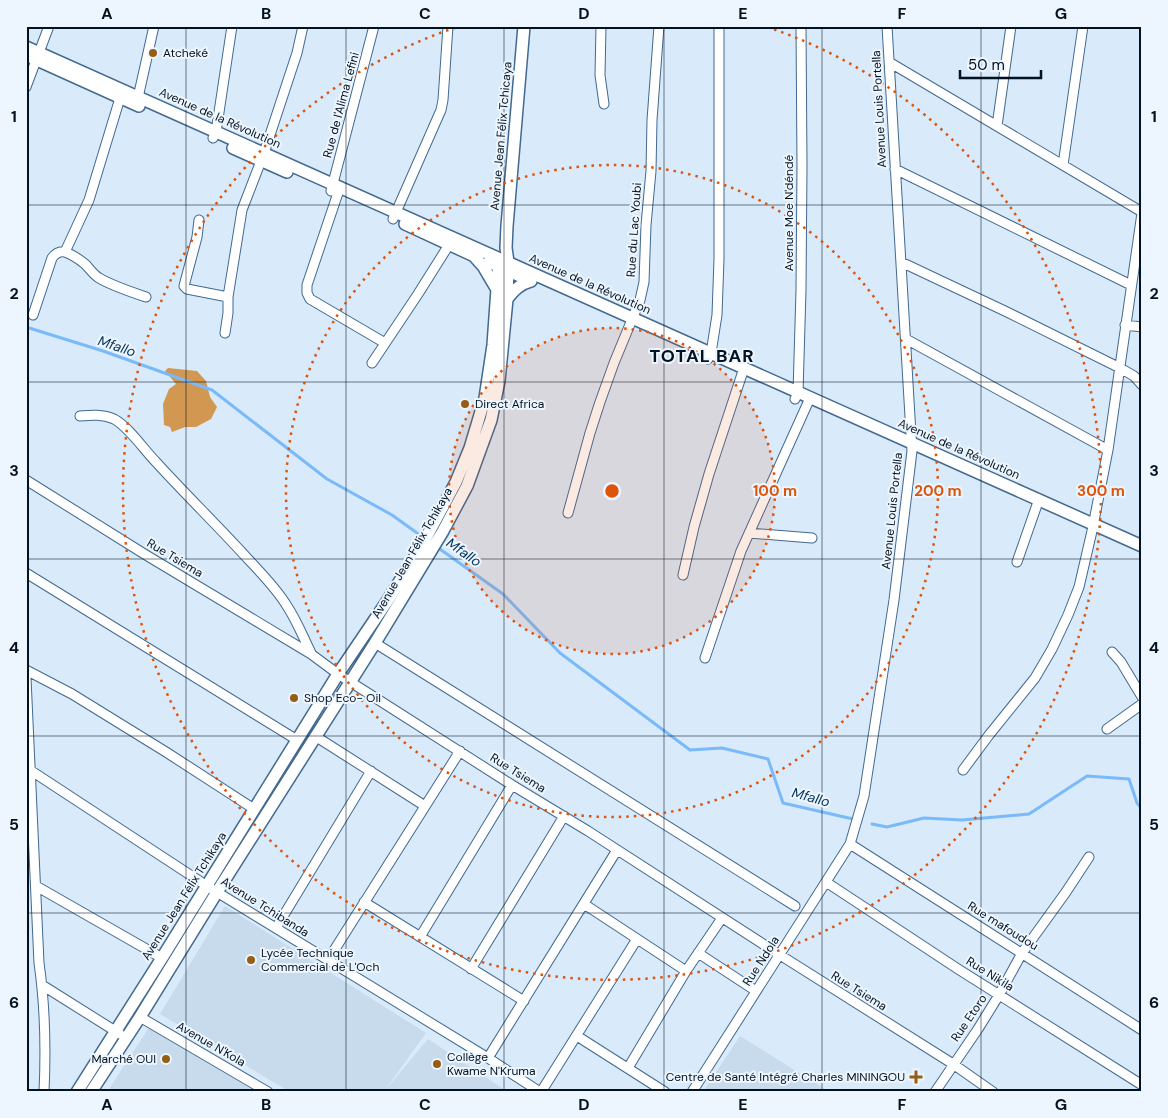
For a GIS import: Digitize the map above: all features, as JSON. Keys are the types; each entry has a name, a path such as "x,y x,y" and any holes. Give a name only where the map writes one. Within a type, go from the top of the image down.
{"street":[{"path":"26,87 34,56 49,26"},
{"path":"138,101 154,26"},
{"path":"214,135 232,26"},
{"path":"224,332 242,210 297,53 303,26"},
{"name":"Rue de l'Alima Lefini","path":"374,26 336,189 307,285 307,293 310,299 385,343"},
{"path":"394,215 441,110 448,26"},
{"name":"Avenue Jean Félix Tchicaya","path":"506,248 524,26"},
{"path":"601,26 600,75 604,104"},
{"name":"Rue du Lac Youbi","path":"568,513 597,410 614,363 632,322 644,282 659,26"},
{"path":"710,356 717,315 719,259 718,26"},
{"name":"Avenue Moe N'déndé","path":"796,396 801,290 801,26"},
{"name":"Avenue Louis Portella","path":"850,844 864,796 894,600 912,447 887,26"},
{"path":"997,126 1011,26"},
{"path":"1064,165 1083,26"},
{"name":"Avenue de la Révolution","path":"26,47 34,56 120,98 138,101"},
{"name":"Avenue de la Révolution","path":"34,56 336,189 796,396 1093,527 1142,546"},
{"path":"889,62 1142,212 1108,450 1079,587 1052,649 1035,678 963,770"},
{"path":"65,252 89,200 120,98"},
{"path":"895,169 1131,285"},
{"path":"199,220 197,237 184,286 188,289 228,297"},
{"path":"372,363 451,242"},
{"name":"Avenue de la Révolution","path":"451,242 474,256 503,265 532,281 632,322"},
{"name":"Avenue Jean Félix Tchikaya","path":"91,1092 140,1017 212,889 254,809 338,674 420,549 456,482 470,448 485,398 493,345 496,288 506,248"},
{"path":"33,315 52,258 59,252 65,252 85,264 99,278 146,297"},
{"path":"474,256 483,266 496,288"},
{"path":"901,262 1120,368 1134,376 1142,385"},
{"name":"Avenue Jean Félix Tchikaya","path":"77,1092 162,958 212,889 375,643 443,531 467,486 491,420 499,381 507,299 503,265"},
{"path":"507,299 519,286 532,281"},
{"path":"1125,325 1142,327"},
{"path":"906,339 1108,450"},
{"path":"683,575 709,474 742,372"},
{"path":"705,658 741,551 808,401"},
{"path":"80,416 106,416 124,426 156,463 271,584 296,620 311,654"},
{"name":"Rue Tsiema","path":"26,480 311,654 349,682 564,816 953,1064 993,1092"},
{"path":"1017,562 1038,503"},
{"name":"Avenue de la Révolution","path":"1093,527 1142,554"},
{"path":"749,533 812,538"},
{"path":"26,573 297,740"},
{"path":"375,643 795,906"},
{"path":"1112,652 1121,662 1142,698"},
{"path":"26,670 72,694 254,809"},
{"path":"26,678 39,962 42,985 44,1092"},
{"path":"1107,729 1142,704"},
{"path":"315,736 425,806"},
{"path":"328,960 460,751"},
{"name":"Avenue Tchibanda","path":"30,770 212,889 541,1092"},
{"path":"276,928 371,771"},
{"path":"420,937 512,785"},
{"path":"471,969 564,816"},
{"name":"Rue Ndola","path":"692,1092 850,844"},
{"name":"Rue mafoudou","path":"850,844 1142,1030"},
{"path":"488,1058 617,850"},
{"name":"Rue Etoro","path":"935,1092 978,1029 1022,954 1089,857"},
{"name":"Rue Nikila","path":"826,882 999,995 1142,1085"},
{"path":"36,886 162,958"},
{"path":"364,902 524,1002"},
{"path":"584,904 686,971"},
{"path":"628,1068 686,971 722,918"},
{"path":"541,1092 637,939"},
{"path":"698,953 756,991"},
{"path":"42,985 126,1038"},
{"name":"Avenue N'Kola","path":"140,1017 268,1092"},
{"path":"577,1036 665,1092"}],"shaded area":[{"path":"168,368 197,371 206,381 210,397 217,407 211,419 196,427 185,427 172,432 170,427 164,425 163,404 169,389 176,384 165,371"},
{"name":"Lycée Technique Commercial de L'Och","path":"225,906 426,1033 387,1088 428,1039 508,1092 290,1092 160,1014"},
{"name":"Marché OUI","path":"150,1026 257,1092 107,1092"},
{"path":"740,1036 830,1092 703,1092"}],"waterway":[{"name":"Mfallo","path":"26,327 103,351 212,390 327,479 392,515 424,538"},
{"name":"Mfallo","path":"437,547 503,594 560,653 690,750 722,748 768,759 783,803 853,819"},
{"name":"Mfallo","path":"872,824 887,827 924,818 962,820 1029,814 1087,776 1129,779 1137,803 1142,809"}],"place":[{"name":"Atcheké","path":"153,53"},
{"name":"Direct Africa","path":"465,404"},
{"name":"Shop Eco- Oil","path":"294,698"},
{"name":"Lycée Technique Commercial de L'Och","path":"251,960"},
{"name":"Marché OUI","path":"166,1059"},
{"name":"Collège Kwame N'Kruma","path":"437,1064"},
{"name":"Centre de Santé Intégré Charles MININGOU","path":"916,1077"}],"district":[{"name":"TOTAL BAR","path":"702,356"}]}
